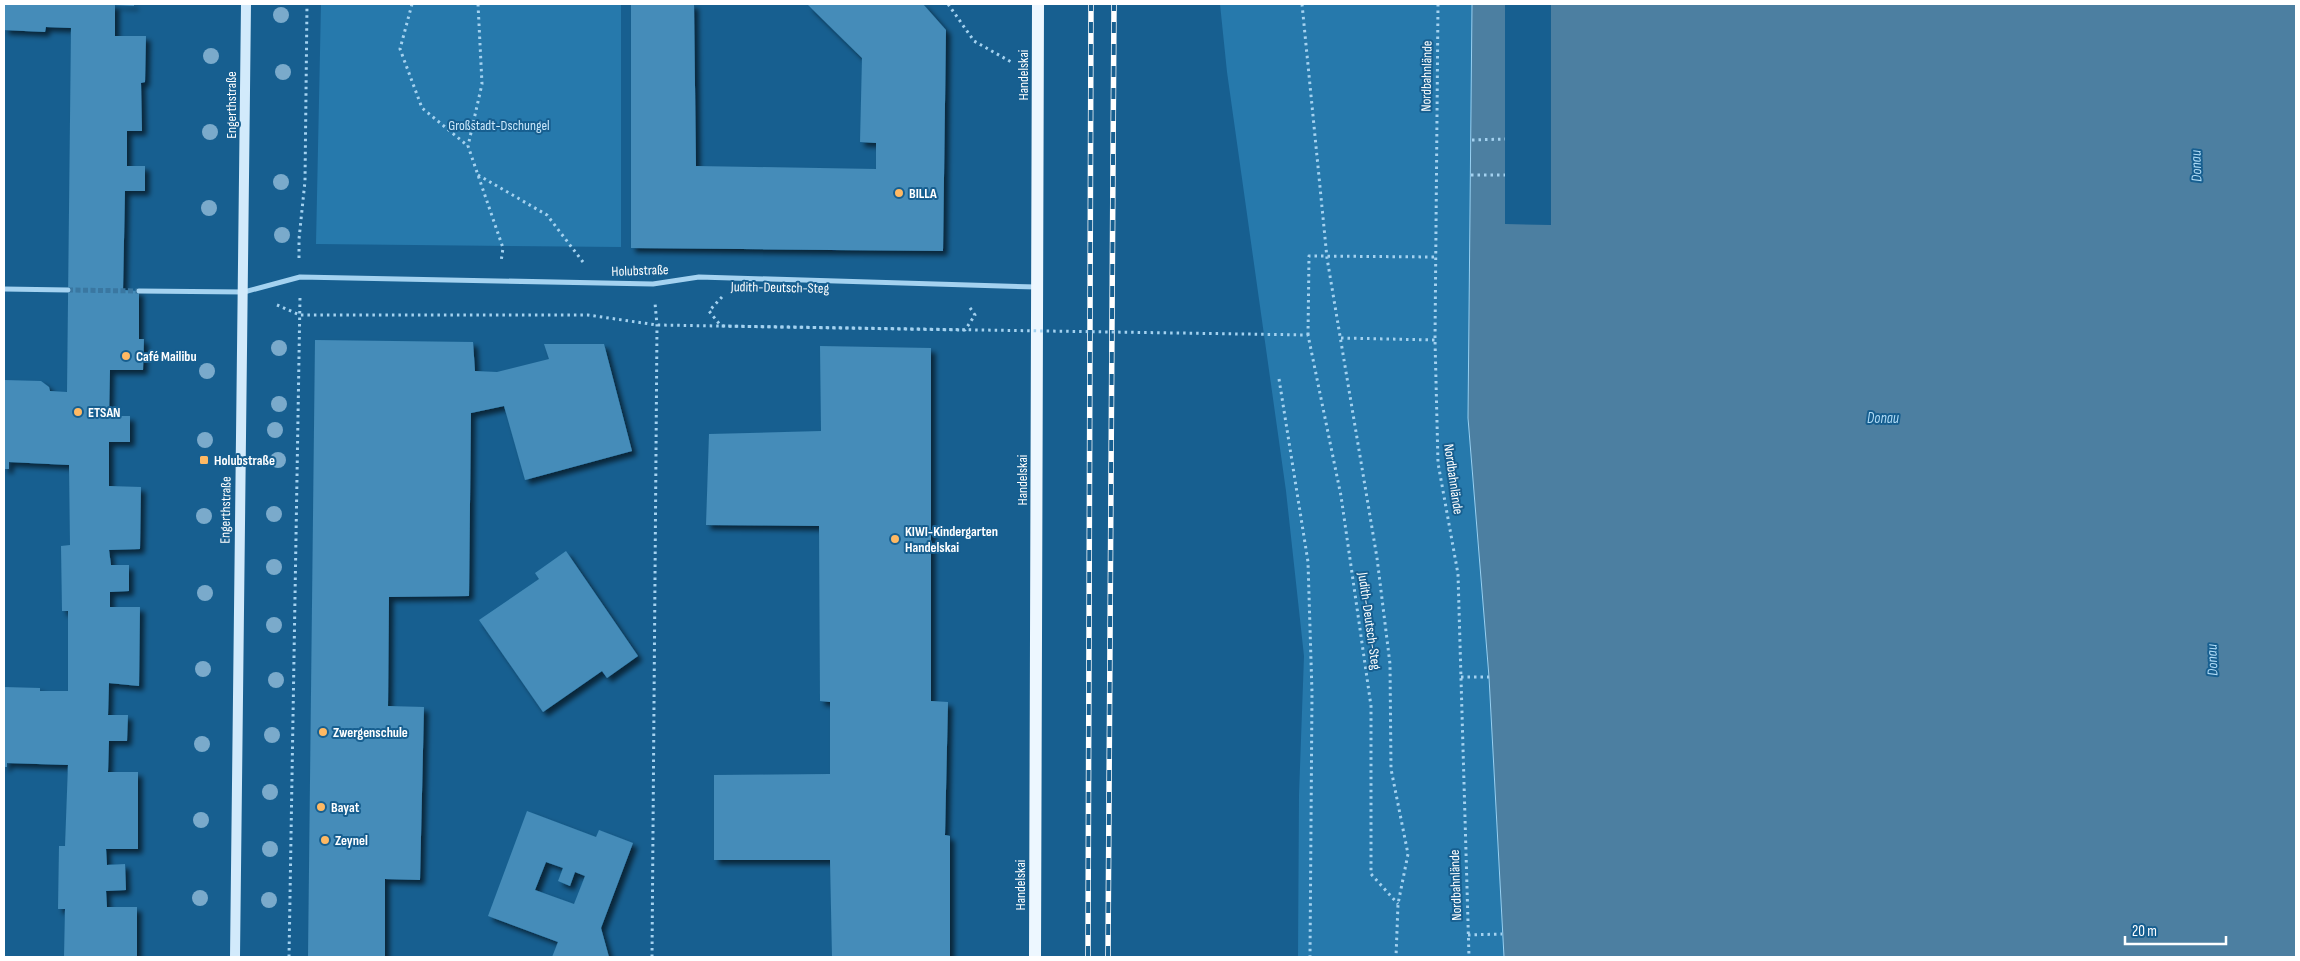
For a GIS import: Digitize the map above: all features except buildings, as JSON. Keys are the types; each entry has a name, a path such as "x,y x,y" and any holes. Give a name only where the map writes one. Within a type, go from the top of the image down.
{"main road":[{"name":"Handelskai","path":"1035,957 1038,4"}],"street":[{"name":"Engerthstraße","path":"235,957 246,4"},
{"name":"Holubstraße","path":"139,290 244,292 300,277 653,284 699,277 1038,287"},
{"path":"4,289 68,290"}],"path":[{"path":"289,957 300,315 299,239 305,181 307,4"},
{"path":"412,4 400,49 422,108 468,146"},
{"path":"478,4 482,84 468,146 503,248 498,281"},
{"path":"948,4 974,40 1038,77"},
{"path":"1302,4 1327,258 1377,558 1390,664 1391,769 1408,854 1398,904 1396,957"},
{"name":"Nordbahnlände","path":"1438,4 1435,340 1438,463 1458,574 1469,957"},
{"path":"1472,140 1505,139"},
{"path":"477,174 547,215 598,282"},
{"path":"1470,175 1505,175"},
{"name":"Judith-Deutsch-Steg","path":"1327,258 1309,256 1308,335 1341,496 1371,706 1371,874 1398,904"},
{"path":"1327,258 1436,257"},
{"path":"244,292 300,315 588,315 657,326 965,330 975,316 965,302"},
{"name":"Judith-Deutsch-Steg","path":"732,298 722,297 709,311 721,326 1308,335"},
{"path":"652,957 657,326"},
{"path":"1341,338 1435,340"},
{"path":"1280,379 1308,562 1312,693 1310,957"},
{"path":"1461,677 1489,677"},
{"path":"1468,935 1502,934"}],"green space":[{"name":"Großstadt-Dschungel","path":"321,4 621,4 621,247 316,244"},
{"path":"1220,4 1472,4 1468,418 1489,677 1504,957 1298,957 1299,795 1304,656 1286,491 1227,72"}],"water":[{"name":"Donau","path":"1472,4 2296,4 2296,957 1504,957 1489,677 1468,418"}],"pier":[{"path":"1505,4 1551,4 1551,225 1505,224"}],"tunnel":[{"path":"68,290 139,291"}],"railway":[{"path":"1088,957 1091,4"},
{"path":"1108,957 1114,4"}],"place":[{"name":"BILLA","path":"899,193"},
{"name":"Café Mailibu","path":"126,356"},
{"name":"ETSAN","path":"78,412"},
{"name":"Holubstraße","path":"204,460"},
{"name":"KIWI-Kindergarten Handelskai","path":"895,539"},
{"name":"Zwergenschule","path":"323,732"},
{"name":"Bayat","path":"321,807"},
{"name":"Zeynel","path":"325,840"}]}
